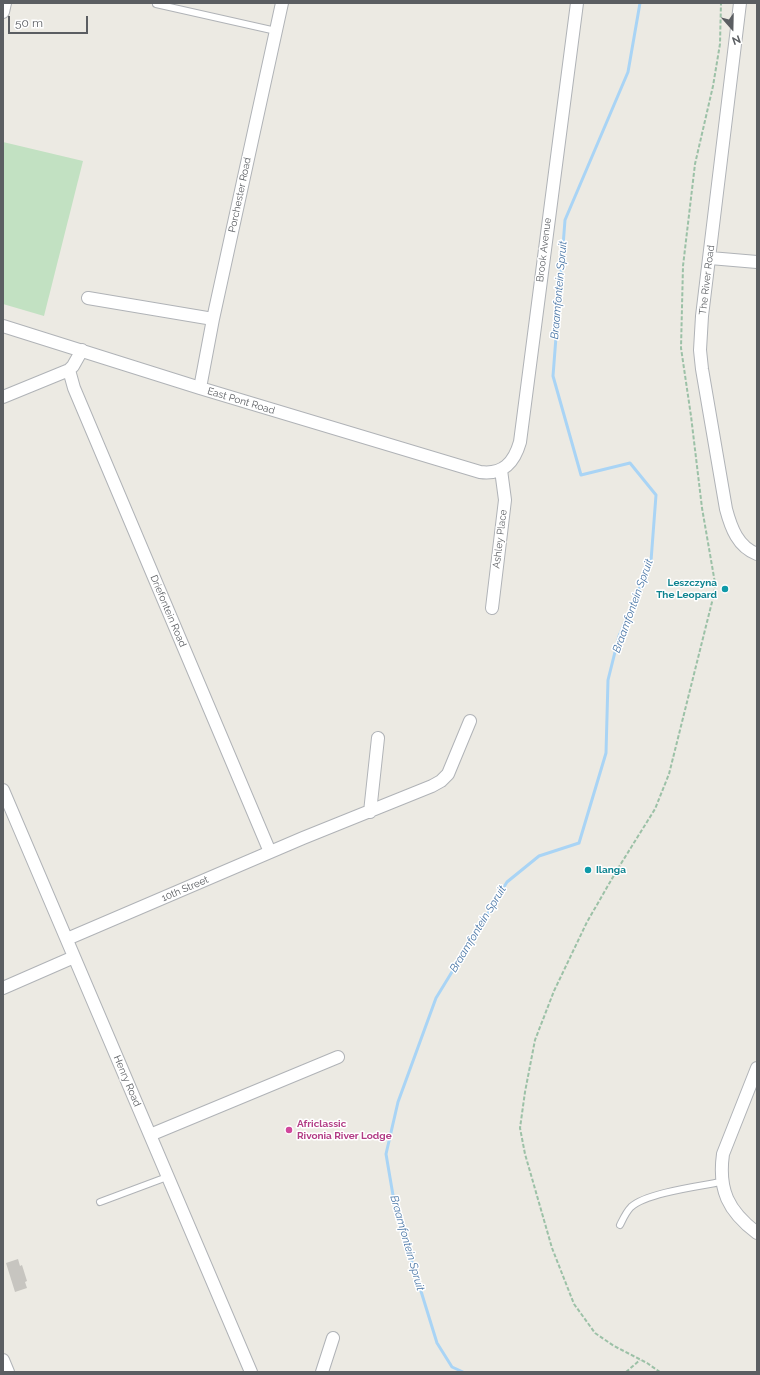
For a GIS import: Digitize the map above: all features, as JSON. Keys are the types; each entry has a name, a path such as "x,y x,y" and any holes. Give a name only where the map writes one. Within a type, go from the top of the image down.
{"street":[{"path":"3,12 5,3"},
{"name":"Porchester Road","path":"200,388 213,319 282,3"},
{"name":"Brook Avenue","path":"501,470 513,459 520,442 577,3"},
{"name":"The River Road","path":"740,3 700,350 726,509 734,534 739,541 752,552"},
{"path":"710,258 757,262"},
{"path":"88,298 213,319"},
{"name":"East Pont Road","path":"3,326 200,388 480,472 488,473 501,470"},
{"path":"3,397 69,370 82,350"},
{"name":"Driefontein Road","path":"69,370 74,388 270,852"},
{"name":"Ashley Place","path":"492,608 505,500 501,470"},
{"name":"10th Street","path":"67,940 303,838 432,786 441,781 448,774 470,721"},
{"path":"370,812 378,738"},
{"name":"Henry Road","path":"3,790 251,1372"},
{"path":"3,988 74,957"},
{"path":"150,1135 338,1057"},
{"path":"757,1068 723,1154 721,1168 722,1182 726,1197 732,1210 744,1223 757,1233"},
{"path":"322,1372 333,1338"},
{"path":"3,1360 8,1372"}],"lane":[{"path":"156,4 276,31"},
{"path":"100,1202 167,1177"},
{"path":"620,1225 630,1208 645,1199 662,1194 722,1182"}],"path":[{"path":"660,1372 614,1346 595,1333 574,1304 552,1248 520,1128 535,1040 554,991 587,922 617,870 655,810 670,774 714,594 715,583 702,508 691,416 680,348 684,266 695,164 713,86 719,51 721,3"},
{"path":"626,1372 640,1360"}],"green space":[{"path":"3,142 83,161 44,316 3,304"}],"building":[{"path":"18,1259 20,1266 22,1265 27,1281 25,1282 27,1288 15,1292 6,1263"}],"waterway":[{"name":"Braamfontein Spruit","path":"463,1372 452,1367 437,1343 395,1207 386,1154 398,1102 436,998 507,882 539,856 579,843 606,753 608,680 619,636 651,561 656,495 630,463 581,475 553,376 565,220 628,72 640,3"}],"place":[{"name":"Leszczyna The Leopard","path":"725,589"},
{"name":"Ilanga","path":"588,870"},
{"name":"Africlassic Rivonia River Lodge","path":"289,1130"}]}
